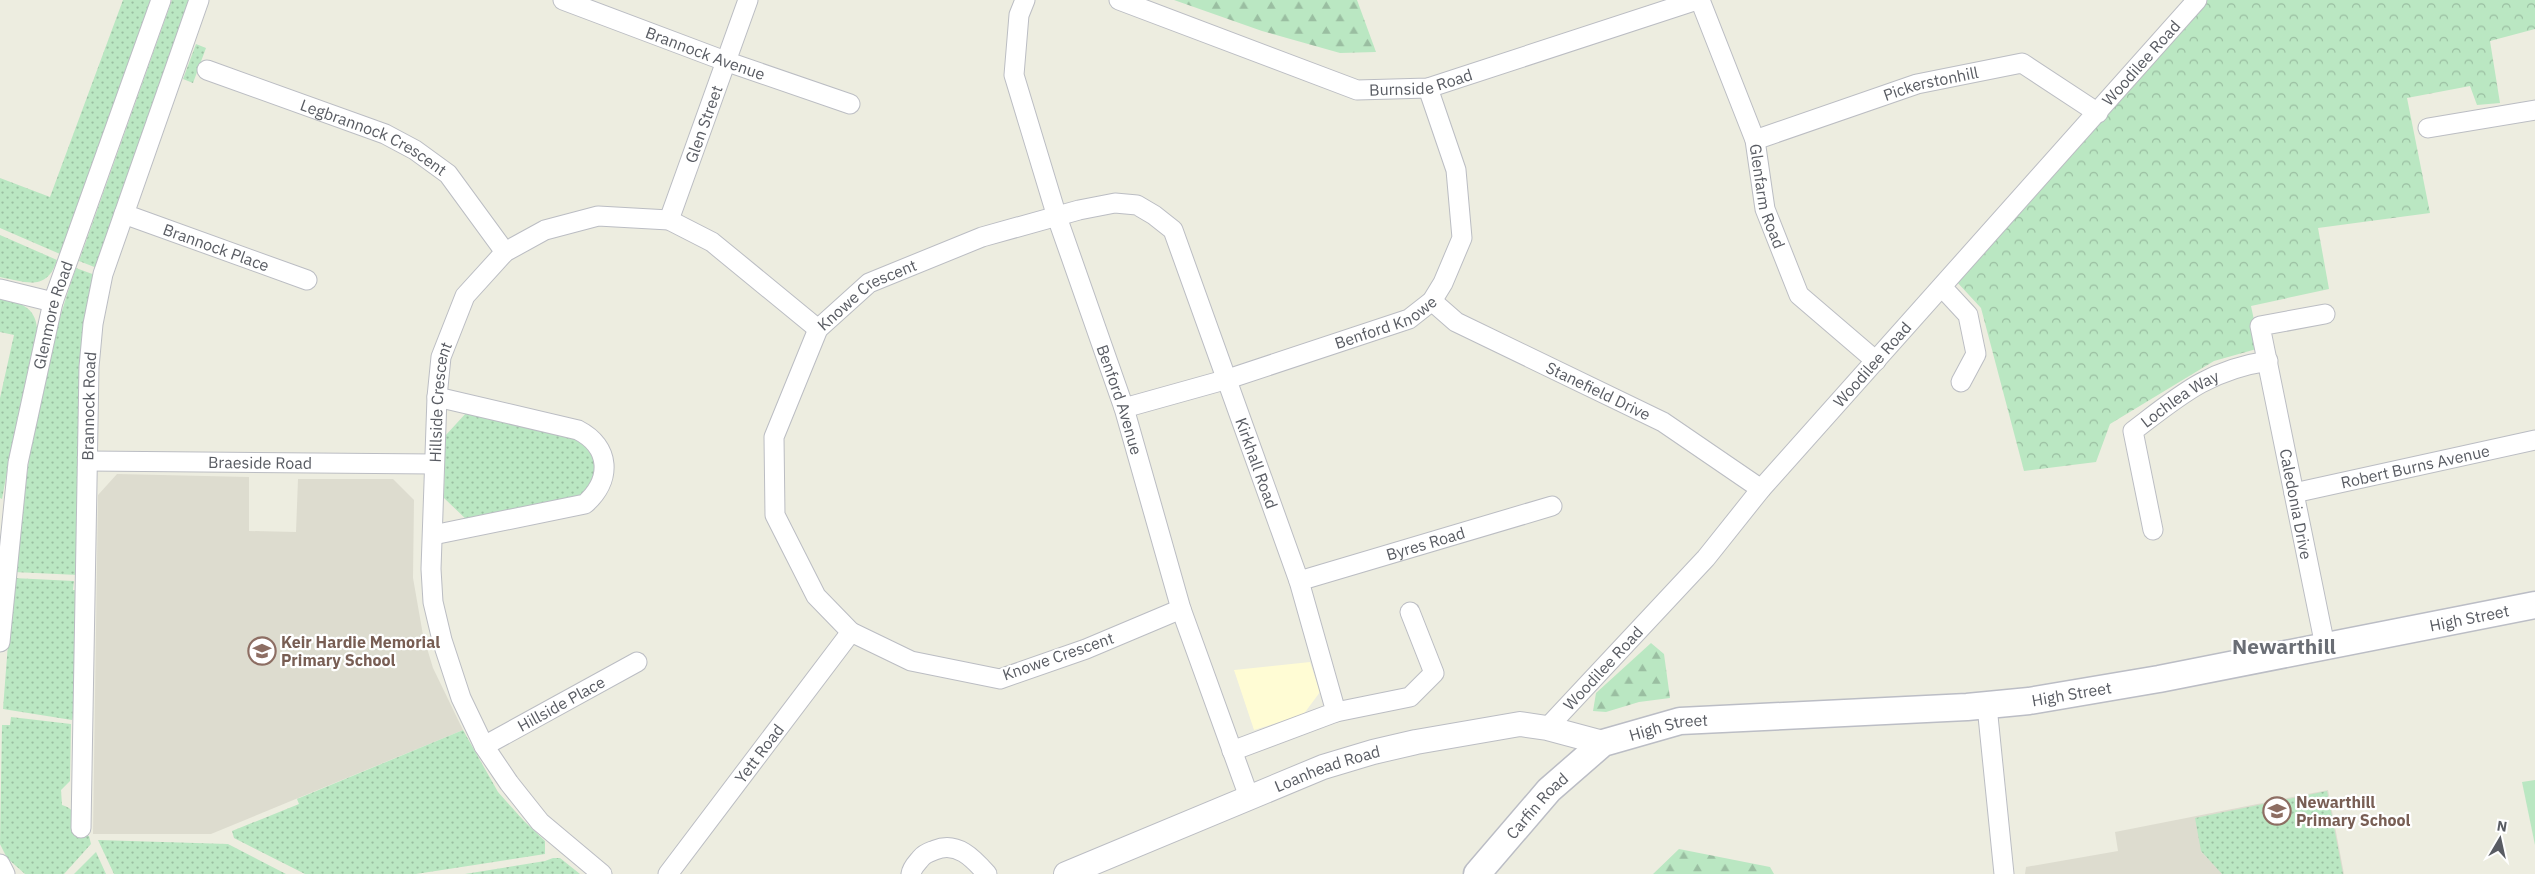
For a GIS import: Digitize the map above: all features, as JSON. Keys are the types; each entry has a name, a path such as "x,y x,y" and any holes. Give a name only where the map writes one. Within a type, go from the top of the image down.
{"main road":[{"name":"High Street","path":"1603,743 1680,721 1987,706 2159,679 2535,605"},
{"name":"Carfin Road","path":"1477,874 1549,790 1603,743"}],"street":[{"name":"Glenmore Road","path":"0,642 18,463 53,302 161,0"},
{"name":"Brannock Road","path":"81,828 89,367 93,324 103,274 198,0"},
{"name":"Brannock Avenue","path":"563,0 725,61 850,104"},
{"name":"Glen Street","path":"669,220 748,0"},
{"name":"Benford Avenue","path":"1025,0 1019,15 1014,75 1057,217 1124,408 1181,609 1249,797"},
{"name":"Burnside Road","path":"1119,0 1357,90 1428,88 1699,0"},
{"name":"Glenfarm Road","path":"1699,0 1756,140 1765,209 1799,295 1876,361"},
{"name":"Woodilee Road","path":"1547,728 1706,558 1761,489 2197,0"},
{"name":"Pickerstonhill","path":"1756,140 1917,84 2022,64 2098,113"},
{"name":"Legbrannock Crescent","path":"208,70 384,134 415,150 448,174 505,252"},
{"name":"Benford Knowe","path":"1124,408 1228,380 1409,319 1432,301 1443,284 1462,238 1456,170 1428,88"},
{"path":"2428,128 2535,110"},
{"name":"Kirkhall Road","path":"1057,217 1115,203 1137,205 1154,214 1173,230 1300,581 1336,712"},
{"name":"Brannock Place","path":"124,214 307,280"},
{"name":"Hillside Crescent","path":"602,874 540,822 508,783 484,746 461,698 442,640 433,602 431,569 437,397 441,357 465,296 505,252 545,230 598,216 669,220 712,242 818,329"},
{"name":"Knowe Crescent","path":"1057,217 982,237 869,283 818,329 774,437 775,515 816,596 851,632 911,662 1000,679 1086,648 1181,609"},
{"path":"1942,287 1968,315 1976,354 1961,382"},
{"path":"0,290 53,302"},
{"name":"Stanefield Drive","path":"1432,301 1456,322 1663,422 1761,489"},
{"name":"Caledonia Drive","path":"2325,314 2260,326 2325,646"},
{"name":"Lochlea Way","path":"2153,530 2133,431 2177,397 2210,376 2248,364 2268,361"},
{"path":"433,535 585,504 600,486 605,470 597,443 578,430 437,397"},
{"name":"Robert Burns Avenue","path":"2294,493 2535,440"},
{"name":"Braeside Road","path":"88,461 434,464"},
{"name":"Byres Road","path":"1300,581 1552,506"},
{"path":"1232,751 1336,712 1410,696 1434,673 1410,612"},
{"name":"Yett Road","path":"668,874 851,632"},
{"name":"Hillside Place","path":"484,746 637,662"},
{"path":"1987,706 2004,874"},
{"name":"Loanhead Road","path":"1066,874 1323,766 1408,744 1520,724 1547,728 1603,743"},
{"path":"911,874 912,869 924,854 944,846 960,850 974,859 987,874"},
{"path":"0,864 5,874"}],"shaded area":[{"name":"Keir Hardie Memorial Primary School","path":"117,474 249,477 249,531 296,532 298,479 393,479 414,500 413,578 423,635 433,668 463,730 211,834 93,834 98,495"},
{"path":"1310,662 1320,692 1303,715 1254,730 1234,670"},
{"name":"Newarthill Primary School","path":"2328,790 2344,874 2025,874 2026,867 2118,851 2115,832"}],"green space":[{"path":"123,0 151,0 60,254 0,228 0,178 50,197"},
{"path":"172,0 190,0 97,268 79,261"},
{"path":"1174,0 1357,0 1376,52 1340,53 1262,31"},
{"path":"2202,0 2535,0 2535,29 2490,41 2500,103 2477,105 2470,86 2407,98 2430,213 2318,228 2329,289 2251,306 2260,348 2214,361 2110,424 2096,462 2024,471 1981,308 1956,281"},
{"path":"196,44 206,48 193,83 183,79"},
{"path":"0,235 57,260 48,277 41,281 27,282 0,277"},
{"path":"76,268 95,275 78,575 14,572 36,418 53,342"},
{"path":"0,297 20,304 29,310 36,321 37,328 2,499 0,498 0,398 14,335 0,332"},
{"path":"467,412 577,439 585,445 594,461 594,477 590,485 576,499 468,521 444,498 445,436"},
{"path":"13,578 74,581 73,590 79,590 77,717 73,717 72,720 3,709"},
{"path":"1651,643 1664,654 1670,698 1639,702 1606,712 1593,711 1596,693"},
{"path":"11,717 71,724 70,781 61,790 62,805 73,813 75,821 74,836 89,836 91,844 64,874 25,874 7,858 0,844 2,725 10,725"},
{"path":"463,730 498,792 545,841 545,854 416,874 305,874 234,838 232,831 299,804 297,799"},
{"path":"2535,780 2535,845 2522,782"},
{"name":"Newarthill Primary School","path":"2327,791 2343,874 2222,874 2201,851 2195,818"},
{"path":"98,840 228,844 286,874 114,874"},
{"path":"1679,849 1770,867 1774,874 1653,874"},
{"path":"96,852 106,874 74,874"},
{"path":"560,858 580,874 465,874 545,861"}],"place":[{"name":"Keir Hardie Memorial Primary School","path":"262,651"},
{"name":"Newarthill Primary School","path":"2277,811"}],"district":[{"name":"Newarthill","path":"2284,646"}]}
